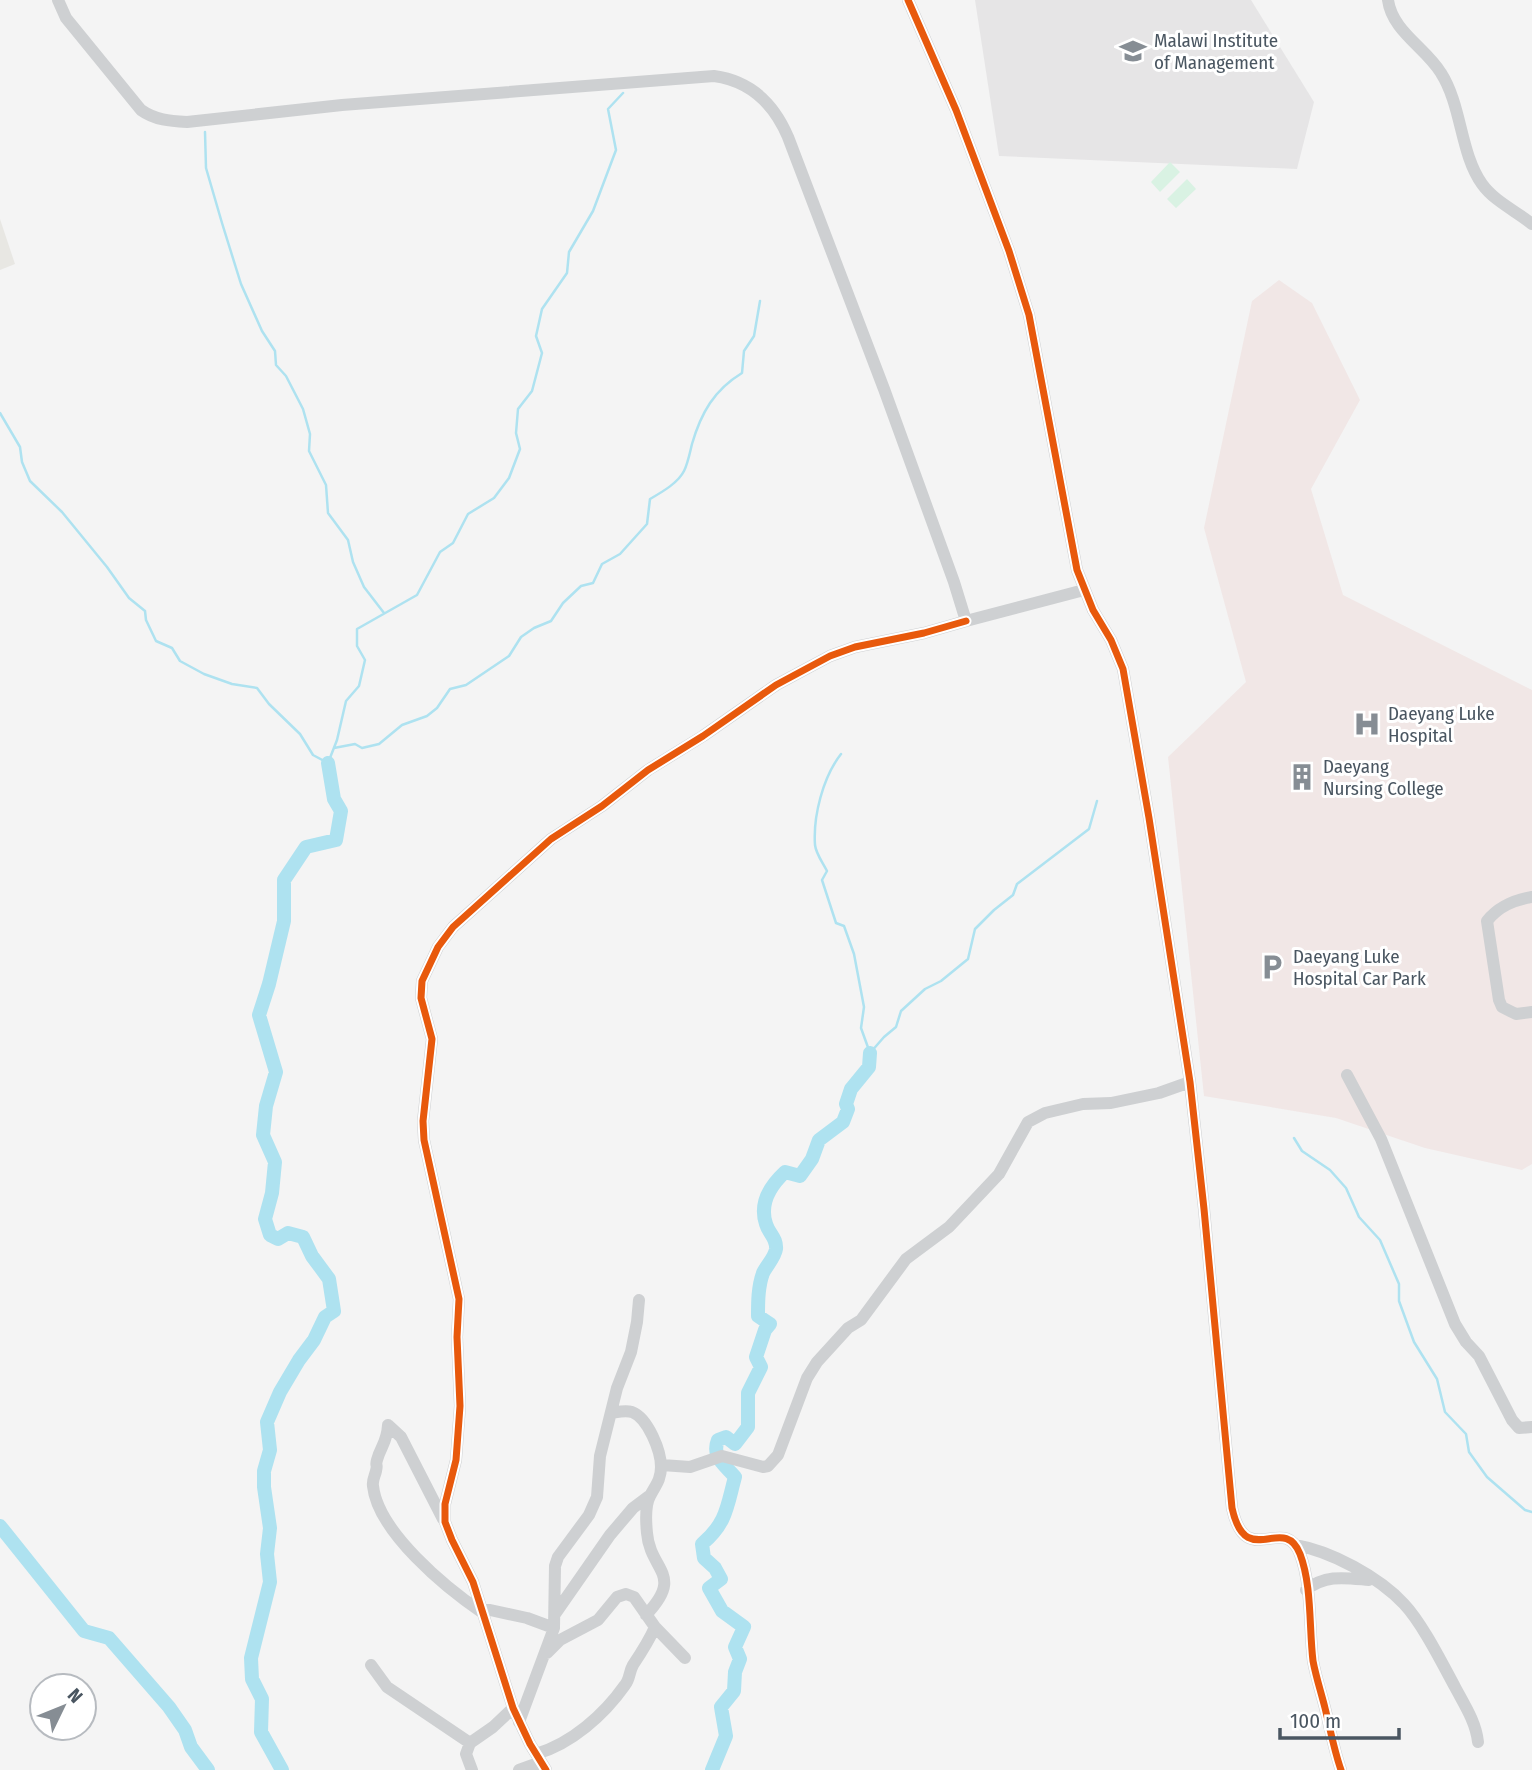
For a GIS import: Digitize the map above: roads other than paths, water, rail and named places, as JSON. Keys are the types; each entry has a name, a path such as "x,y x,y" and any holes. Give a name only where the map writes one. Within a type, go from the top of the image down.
{"street":[{"path":"58,0 66,18 141,110 157,118 177,122 714,76 727,78 750,88 769,104 777,115 793,148 898,426 966,621"},
{"path":"908,0 956,110 1009,251 1029,315 1061,491 1084,590 1118,654 1123,669 1190,1082 1235,1522 1239,1531 1249,1539 1280,1538 1295,1545 1320,1550 1374,1580 1405,1605 1445,1666 1473,1723 1478,1742"},
{"path":"1388,0 1398,23 1444,79 1454,101 1474,170 1495,198 1532,224"},
{"path":"445,1522 446,1504 456,1460 460,1406 457,1337 459,1299 424,1140 423,1121 432,1040 421,998 422,981 438,947 453,927 551,839 587,817 648,770 704,736 776,685 830,656 855,647 924,634 1084,590"},
{"path":"1532,897 1514,900 1503,906 1487,922 1502,1007 1516,1014 1532,1012"},
{"path":"1348,1075 1381,1139 1455,1324 1479,1356 1512,1420 1519,1428 1532,1427"},
{"path":"662,1465 690,1467 722,1456 768,1466 782,1448 804,1385 817,1362 849,1328 861,1320 906,1259 949,1227 999,1174 1028,1122 1045,1113 1083,1104 1111,1103 1159,1093 1190,1082"},
{"path":"519,1722 531,1685 545,1655 554,1621 553,1584 558,1557 594,1507 597,1497 600,1455 622,1373 631,1352 638,1322 639,1300"},
{"path":"554,1621 610,1535 656,1487 662,1465 653,1439 639,1416 631,1412 611,1413"},
{"path":"541,1762 513,1708 482,1611 474,1582 401,1437 388,1425 387,1440 376,1461 372,1483 381,1515 409,1549 442,1582 482,1611 554,1621"},
{"path":"646,1615 663,1593 664,1578 647,1536 649,1496"},
{"path":"1295,1545 1303,1564 1315,1668 1340,1770"},
{"path":"1306,1590 1315,1582 1333,1577 1374,1580"},
{"path":"545,1655 560,1640 598,1620 617,1597 626,1594 634,1597 655,1628 685,1658"},
{"path":"519,1770 541,1762 602,1712 628,1683 631,1670 655,1628"},
{"path":"371,1665 387,1687 470,1743"},
{"path":"472,1770 466,1754 470,1743 493,1727 513,1708"}],"waterway":[{"path":"0,413 20,447 22,462 30,481 62,512 129,598 145,611 146,620 156,641 172,648 180,661 204,674 232,684 257,688 269,704 300,734 313,755 328,763 337,740 346,701 359,686 365,660 357,646 357,629 417,595 440,552 453,543 468,514 494,498 509,478 520,449 516,433 518,409 532,391 542,353 536,336 542,309 567,273 569,252 593,211 616,150 608,109 623,93"},
{"path":"205,132 206,168 241,284 262,331 275,351 276,365 286,376 303,409 310,434 309,451 326,485 328,513 348,540 353,562 364,587 384,613"},
{"path":"334,748 355,744 362,748 379,744 402,725 427,716 437,708 450,689 466,685 509,656 521,637 551,621 563,603 581,586 593,583 602,564 620,554 647,524 650,499 674,483 684,471 704,412 716,395 742,373 744,351 754,336 760,301"},
{"path":"841,754 820,797 815,845 827,871 822,880 836,923 844,926 854,954 864,1007 861,1028 870,1053 896,1027 901,1011 925,989 941,981 968,959 975,929 1013,895 1017,884 1089,829 1097,801"},
{"path":"282,1770 261,1732 262,1699 252,1679 251,1658 270,1582 267,1554 270,1528 264,1487 264,1471 270,1450 267,1422 280,1392 299,1360 314,1340 325,1317 334,1311 329,1279 312,1256 303,1237 288,1233 278,1239 270,1235 265,1219 272,1193 275,1162 263,1135 266,1106 276,1072 259,1015 284,921 284,880 306,847 336,840 341,811 334,799 328,763"},
{"path":"712,1770 726,1736 721,1707 734,1691 735,1672 740,1659 735,1647 744,1627 722,1611 709,1588 721,1579 715,1568 704,1558 702,1544 721,1521 735,1477 723,1465 716,1446 718,1440 726,1437 735,1444 748,1427 748,1393 761,1367 756,1357 765,1330 770,1324 758,1316 761,1278 776,1249 764,1216 765,1202 767,1195 785,1172 800,1176 812,1159 819,1140 843,1122 851,1089 869,1067 870,1053"},
{"path":"1294,1138 1302,1151 1330,1170 1346,1188 1359,1217 1380,1240 1399,1284 1399,1301 1414,1342 1437,1379 1445,1412 1466,1434 1469,1452 1487,1477 1525,1510 1532,1512"},
{"path":"0,1526 84,1631 109,1638 169,1707 185,1730 191,1747 208,1770"}],"place":[{"name":"Malawi Institute of Management","path":"1133,51"},
{"name":"Daeyang Luke Hospital","path":"1367,724"},
{"name":"Daeyang Nursing College","path":"1302,777"},
{"name":"Daeyang Luke Hospital Car Park","path":"1272,967"}]}
